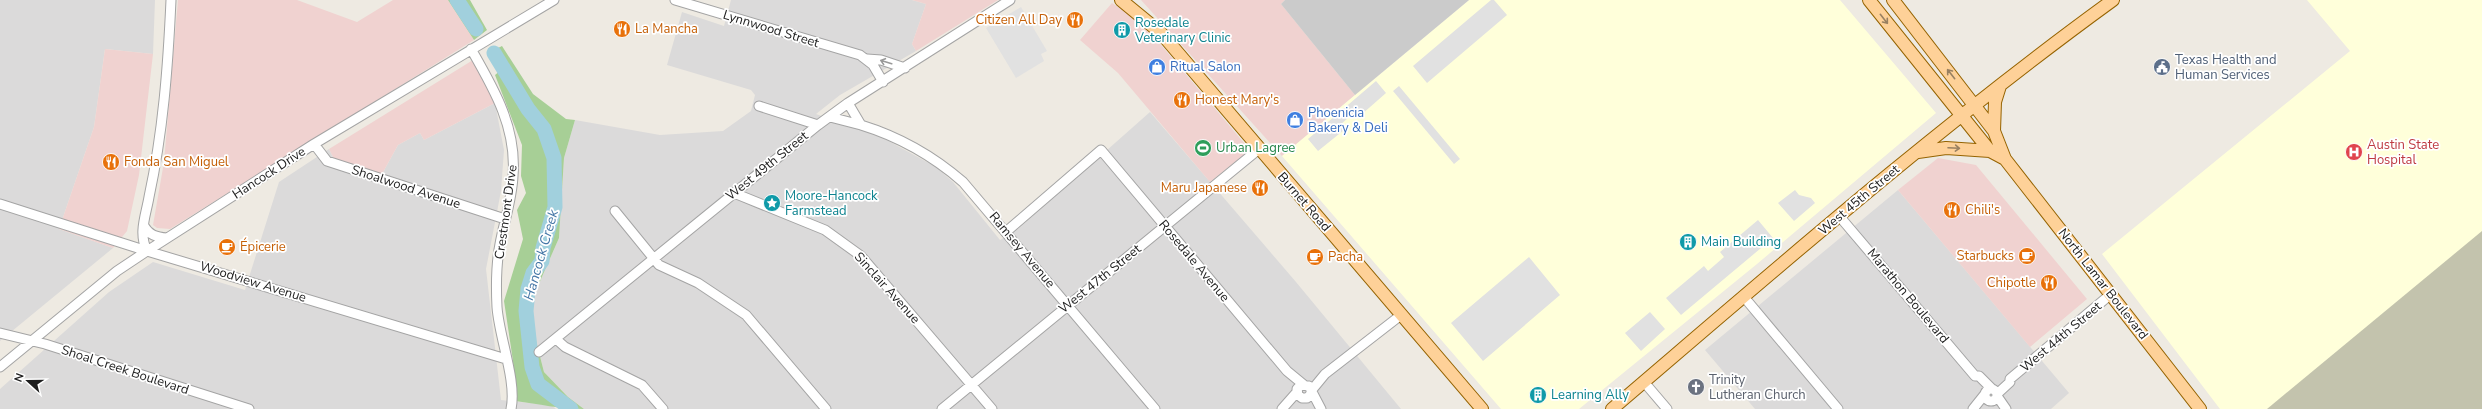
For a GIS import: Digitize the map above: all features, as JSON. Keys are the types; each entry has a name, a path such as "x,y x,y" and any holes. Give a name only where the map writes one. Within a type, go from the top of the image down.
{"main road":[{"name":"North Lamar Boulevard","path":"1869,0 1990,151 2005,159"},
{"name":"North Lamar Boulevard","path":"1893,0 1976,105 1994,131 2005,159 2200,409"},
{"name":"West 45th Street","path":"1612,409 1917,152 2112,0"},
{"name":"Burnet Road","path":"1126,2 1161,33 1482,409"},
{"path":"1994,131 1995,102 2000,86"},
{"path":"1917,152 1946,148 1990,151"}],"street":[{"path":"147,251 143,242 144,226 159,146 167,70 170,0"},
{"name":"Hancock Drive","path":"0,368 117,271 147,251 314,144 554,0"},
{"name":"Lynnwood Street","path":"674,0 867,59 881,60 905,68"},
{"name":"West 49th Street","path":"539,352 818,125 848,103 1010,0"},
{"name":"Crestmont Drive","path":"471,49 493,87 504,111 511,137 513,176 499,246 497,300 506,358"},
{"path":"867,59 883,82"},
{"path":"848,103 861,125"},
{"path":"759,106 818,125"},
{"name":"Ramsey Avenue","path":"830,117 861,125 902,140 944,165 963,182 1007,231 1155,409"},
{"name":"Shoalwood Avenue","path":"314,144 327,161 505,219"},
{"name":"West 47th Street","path":"942,409 1068,304 1165,227 1259,149"},
{"name":"Rosedale Avenue","path":"1007,231 1101,150 1287,371 1288,377 1304,391 1320,409"},
{"name":"Sinclair Avenue","path":"734,193 807,222 849,247 870,266 992,409"},
{"name":"Woodview Avenue","path":"0,204 147,251 506,358"},
{"path":"615,211 659,265 698,283 746,315 826,409"},
{"name":"Marathon Boulevard","path":"1840,217 1976,376 1979,376 1999,409"},
{"path":"144,226 148,232 153,235 167,238"},
{"name":"West 44th Street","path":"1973,409 2010,382 2010,379 2111,294"},
{"path":"1744,297 1838,409"},
{"path":"1282,409 1304,391 1318,376 1325,374 1401,315"},
{"name":"Shoal Creek Boulevard","path":"0,333 33,341 249,409"},
{"path":"556,339 565,347 642,385 663,409"},
{"path":"506,358 511,386 511,409"},
{"path":"1644,382 1667,409"},
{"name":"Rosedale Avenue","path":"1304,391 1315,409"},
{"name":"Marathon Boulevard","path":"1991,395 2006,409"},
{"name":"West 44th Street","path":"1977,409 1991,395"}],"shaded area":[{"path":"0,0 155,0 153,54 105,49 94,127 59,229 113,248 0,341"},
{"path":"178,0 297,0 357,22 393,0 448,0 474,40 170,229 157,228 153,225 164,162"},
{"path":"731,0 912,0 926,4 912,44 916,51 840,95 816,114 883,138 936,167 953,182 1000,240 1019,228 1150,112 1296,282 1401,409 584,409 568,397 544,372 531,321 534,295 559,238 564,158 575,120 660,135 723,131 751,111 755,95 751,90 667,65 682,12 724,26"},
{"path":"912,0 998,0 916,51 912,44 926,4"},
{"path":"1141,0 1285,0 1281,4 1355,95 1282,156"},
{"path":"1285,0 1469,0 1355,95 1281,4"},
{"path":"1469,0 1840,0 1936,113 1757,264 1579,409 1501,409 1282,156"},
{"path":"1491,0 1494,0 1507,15 1427,83 1413,66"},
{"name":"Austin State Hospital","path":"2307,0 2482,0 2482,409 2220,409 2102,254 2350,51"},
{"path":"1112,3 1130,15 1156,39 1250,150 1210,182 1118,73 1080,40"},
{"path":"1021,7 1047,51 1041,54 1044,61 1016,78 986,28"},
{"path":"105,49 153,54 139,175 127,231 113,248 59,229 94,127"},
{"path":"473,60 482,74 495,103 424,140 420,133 398,145 382,174 334,159 329,149"},
{"path":"1376,81 1386,93 1361,115 1356,111 1340,125 1344,130 1318,151 1308,139"},
{"path":"1399,86 1460,159 1454,164 1393,91"},
{"path":"495,103 504,150 501,191 486,269 501,400 551,405 556,409 0,409 0,389 109,292 153,262 245,290 279,182 329,149 334,159 382,174 398,145 420,133 424,140"},
{"path":"1938,158 1976,165 2087,299 2030,347 1898,190"},
{"path":"1795,190 1799,195 1811,198 1815,203 1794,221 1778,203"},
{"path":"1898,190 2069,393 2051,409 1755,409 1705,350"},
{"path":"1758,220 1773,238 1681,315 1666,298 1704,266 1708,271 1724,257 1720,252"},
{"path":"2482,231 2482,409 2267,409"},
{"path":"1529,257 1560,295 1483,361 1451,323"},
{"path":"1650,312 1665,329 1641,351 1625,333"}],"green space":[{"path":"448,0 470,0 487,30 474,40"},
{"path":"502,46 533,94 566,119 575,120 564,158 559,238 534,295 531,321 544,372 568,397 584,409 515,401 513,361 504,301 523,239 517,210 526,193 521,176 522,145 495,75 501,70 490,52"}],"waterway":[{"name":"Hancock Creek","path":"457,0 476,29"},
{"name":"Hancock Creek","path":"494,53 528,109 544,129 554,158 555,207 543,248 542,261 533,273 528,289 526,311 532,367 538,384 571,409"}],"place":[{"name":"Citizen All Day","path":"1075,20"},
{"name":"La Mancha","path":"622,29"},
{"name":"Rosedale Veterinary Clinic","path":"1122,30"},
{"name":"Ritual Salon","path":"1157,67"},
{"name":"Texas Health and Human Services","path":"2162,67"},
{"name":"Honest Mary's","path":"1182,100"},
{"name":"Phoenicia Bakery & Deli","path":"1295,120"},
{"name":"Urban Lagree","path":"1203,148"},
{"name":"Austin State Hospital","path":"2354,152"},
{"name":"Fonda San Miguel","path":"111,162"},
{"name":"Maru Japanese","path":"1260,188"},
{"name":"Moore-Hancock Farmstead","path":"772,203"},
{"name":"Chili's","path":"1952,210"},
{"name":"Main Building","path":"1688,242"},
{"name":"Épicerie","path":"227,247"},
{"name":"Starbucks","path":"2027,256"},
{"name":"Pacha","path":"1315,257"},
{"name":"Chipotle","path":"2049,283"},
{"name":"Trinity Lutheran Church","path":"1696,387"},
{"name":"Learning Ally","path":"1538,395"}]}
